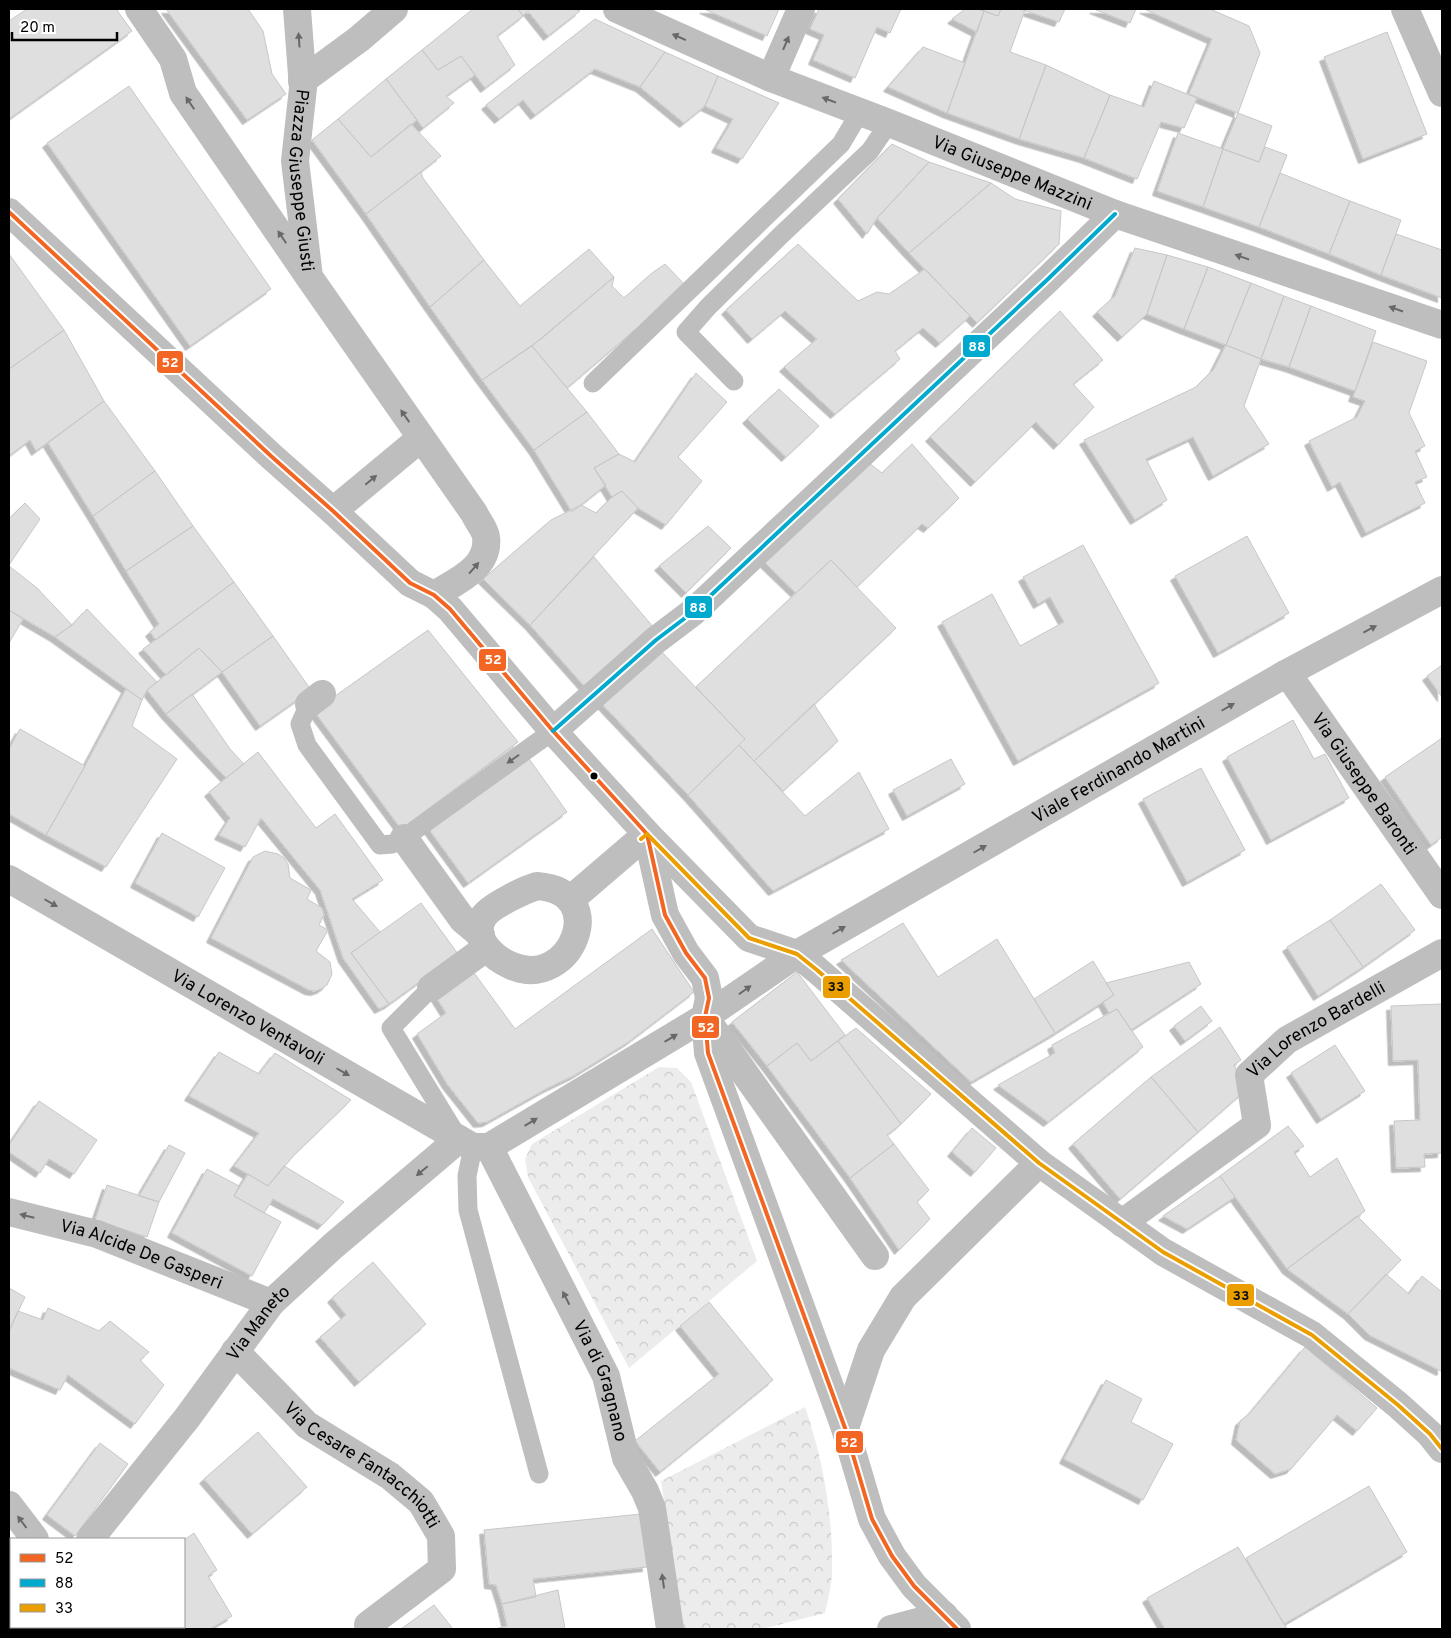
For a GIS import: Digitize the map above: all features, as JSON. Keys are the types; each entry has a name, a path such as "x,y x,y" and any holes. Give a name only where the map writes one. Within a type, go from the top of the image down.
{"street":[{"path":"139,9 173,59 183,93 309,277"},
{"name":"Piazza Giuseppe Giusti","path":"296,9 303,88 295,160 309,277 474,513 486,537 485,555 471,573 442,602"},
{"path":"302,81 359,39 394,9"},
{"name":"Via Giuseppe Mazzini","path":"617,9 771,78 889,123 1115,214 1442,325"},
{"path":"771,78 800,9"},
{"path":"1406,9 1442,93"},
{"path":"9,212 410,583 442,602 552,731 647,834 749,938 797,954 1039,1163 1163,1252 1312,1335 1398,1405 1430,1434 1442,1449"},
{"path":"552,731 656,640 693,612 1041,286 1115,214"},
{"path":"333,511 420,438"},
{"name":"Viale Ferdinando Martini","path":"705,1017 797,954 1287,673 1442,590"},
{"name":"Via Giuseppe Baronti","path":"1287,673 1442,895"},
{"path":"570,900 647,834"},
{"path":"647,834 665,915 686,953 705,978 709,998 705,1017 708,1053 845,1428 876,1527 892,1556 914,1586 950,1622"},
{"path":"404,838 463,920 483,941 505,963 517,968 530,970 543,968 556,962 567,952 574,941 578,928 576,913 570,900 562,892 550,887 536,886 521,891 484,916 481,925 483,941"},
{"name":"Via Lorenzo Ventavoli","path":"9,879 474,1144"},
{"path":"431,988 483,941"},
{"name":"Via Lorenzo Bardelli","path":"1122,1223 1257,1125 1249,1075 1287,1040 1442,953"},
{"path":"705,1017 875,1256"},
{"name":"Via Maneto","path":"91,1538 187,1418 271,1302 333,1246 474,1144 705,1017"},
{"name":"Via di Gragnano","path":"474,1144 606,1376 626,1458 645,1491 652,1508 670,1629"},
{"path":"845,1428 870,1350 903,1297 1039,1163"},
{"name":"Via Alcide De Gasperi","path":"9,1212 97,1234 271,1302"},
{"name":"Via Cesare Fantacchiotti","path":"235,1352 307,1425 390,1476 420,1502 441,1536 442,1568 368,1625"},
{"path":"9,1504 34,1538"},
{"path":"891,1629 950,1622"}],"lane":[{"path":"593,383 841,144 860,112"},
{"path":"734,381 686,332 708,307 780,236 870,151 889,123"},
{"path":"315,699 300,724 307,745 380,846 392,844 404,838 552,731"},
{"path":"431,988 391,1028 474,1144 467,1176 468,1210 539,1474"}],"green space":[{"path":"659,1067 677,1068 691,1082 757,1261 629,1368 528,1177 525,1159 532,1144"},
{"path":"805,1407 822,1467 829,1508 832,1576 825,1613 762,1629 684,1629 661,1481"}],"building":[{"path":"27,9 116,9 132,31 9,119 9,21"},
{"path":"166,9 248,9 263,31 272,74 286,94 247,120"},
{"path":"473,9 518,9 523,16 497,36 515,65 485,88 461,56 438,70 422,50"},
{"path":"518,9 573,9 580,11 548,36 528,11 523,16"},
{"path":"704,9 779,9 767,36"},
{"path":"819,9 901,9 890,33 877,27 855,78 813,60 824,35 810,29"},
{"path":"965,9 984,11 977,32 952,19"},
{"path":"978,9 1001,9 998,16"},
{"path":"1001,9 1025,10 1010,52 1046,65 1019,139 947,113 984,11 998,16"},
{"path":"1020,9 1065,9 1059,22"},
{"path":"1094,9 1136,9 1130,23"},
{"path":"1144,9 1210,9 1249,26 1260,53 1238,113 1189,94 1212,39"},
{"path":"595,19 665,52 640,87 595,69 535,115 523,100 499,119 486,105"},
{"path":"1387,32 1427,134 1363,159 1324,57"},
{"path":"923,47 965,63 947,113 888,87"},
{"path":"422,50 438,70 461,56 475,75 446,96 454,103 423,128 386,79"},
{"path":"665,52 718,76 705,106 684,123 640,87"},
{"path":"1046,65 1110,95 1084,158 1019,139"},
{"path":"718,76 779,103 742,159 716,148 733,119 705,106"},
{"path":"386,79 417,120 371,157 338,119"},
{"path":"1154,81 1197,98 1184,128 1161,122 1137,179 1084,158 1110,95 1144,107"},
{"path":"129,86 271,289 190,346 47,143"},
{"path":"1238,113 1272,126 1259,162 1223,149"},
{"path":"338,119 371,157 411,124 441,156 366,214 312,140"},
{"path":"1178,133 1223,149 1203,207 1157,191"},
{"path":"892,144 929,162 877,218 867,234 838,199"},
{"path":"1265,147 1287,155 1259,227 1203,207 1223,149 1259,162"},
{"path":"929,162 991,183 909,253 877,218"},
{"path":"421,172 423,178 484,260 430,307 366,214"},
{"path":"1280,173 1350,201 1329,254 1259,227"},
{"path":"991,183 1015,199 1061,211 1059,244 977,323 909,253"},
{"path":"1350,201 1401,220 1381,275 1329,254"},
{"path":"1396,234 1442,250 1442,298 1381,275"},
{"path":"798,244 858,301 877,292 889,294 925,269 970,316 940,343 923,328 895,351 900,359 835,414 784,367 817,339 785,311 752,339 726,310"},
{"path":"1135,248 1167,255 1147,314 1122,337 1097,312 1115,296"},
{"path":"589,249 614,277 541,339 482,380 430,307 484,260 520,306"},
{"path":"9,254 64,330 9,369"},
{"path":"1167,255 1208,267 1184,329 1147,314"},
{"path":"665,264 686,286 567,388 532,346 614,277 612,286 624,298"},
{"path":"1208,267 1251,283 1226,345 1184,329"},
{"path":"1251,283 1284,296 1261,359 1226,345"},
{"path":"1284,296 1311,306 1289,367 1261,359"},
{"path":"1311,306 1376,331 1355,391 1289,367"},
{"path":"1060,311 1103,360 1073,384 1094,407 1058,445 1036,422 975,482 930,437"},
{"path":"64,330 104,401 36,451 30,440 9,456 9,369"},
{"path":"1373,342 1427,361 1409,413 1425,446 1415,451 1427,477 1415,482 1425,503 1366,533 1340,482 1332,487 1309,441 1357,417 1365,401 1353,397"},
{"path":"1226,345 1261,359 1244,406 1269,444 1213,476 1193,437 1146,459 1167,500 1135,520 1084,440 1196,387 1214,369"},
{"path":"532,346 587,412 534,450 482,380"},
{"path":"696,373 727,402 678,457 702,481 666,525 638,508 622,491 612,497 594,468 619,454 635,462"},
{"path":"779,389 819,426 786,457 747,419"},
{"path":"104,401 155,471 93,516 48,443"},
{"path":"587,412 619,454 594,468 606,485 572,512 534,450"},
{"path":"912,444 959,498 928,528 922,524 857,587 831,560 796,593 765,563 869,463 882,473"},
{"path":"155,471 193,526 126,571 93,516"},
{"path":"622,491 638,508 530,625 483,579 551,520 581,505 596,513 612,497"},
{"path":"25,503 40,519 9,565 9,519"},
{"path":"193,526 234,582 156,640 150,632 159,624 126,571"},
{"path":"708,526 731,548 686,593 659,566"},
{"path":"1247,536 1289,613 1218,653 1175,576"},
{"path":"1083,545 1159,683 1018,761 942,622 992,594 1020,646 1064,622 1050,597 1038,604 1023,577"},
{"path":"594,557 654,628 585,687 530,625"},
{"path":"831,560 896,628 754,761 739,745 745,739 696,687"},
{"path":"9,566 37,588 72,625 55,637 9,610"},
{"path":"234,582 273,636 222,672 199,648 166,675 143,649"},
{"path":"87,609 157,682 147,690 142,700 55,637 72,625"},
{"path":"9,610 23,619 9,643"},
{"path":"428,630 518,742 401,829 314,711"},
{"path":"273,636 311,690 260,726 222,672"},
{"path":"199,648 222,672 166,714 147,690"},
{"path":"659,649 745,739 688,795 601,703"},
{"path":"1442,665 1442,697 1427,676"},
{"path":"126,689 142,700 132,726 177,759 106,867 46,835"},
{"path":"192,694 230,749 244,764 226,778 166,714"},
{"path":"814,704 838,741 783,791 754,761"},
{"path":"1293,720 1314,759 1325,754 1349,798 1271,840 1227,757"},
{"path":"20,729 85,766 46,835 9,814 9,749"},
{"path":"1442,738 1442,837 1431,845 1385,777"},
{"path":"739,745 805,816 859,772 889,829 773,891 688,795"},
{"path":"258,752 316,828 335,814 383,880 352,899 380,932 351,953 389,1004 379,1009 343,958 320,890 261,818 245,847 219,835 230,818 209,792"},
{"path":"527,756 567,812 468,883 428,828"},
{"path":"951,759 965,784 907,816 893,790"},
{"path":"1201,768 1245,850 1187,882 1143,799"},
{"path":"162,833 225,868 198,917 135,883"},
{"path":"265,851 278,854 284,858 288,864 290,878 311,890 307,899 322,908 324,915 319,925 328,930 316,951 330,962 332,974 327,985 321,989 309,990 211,938 253,857"},
{"path":"1381,884 1415,930 1363,967 1330,920"},
{"path":"421,903 458,954 389,1004 351,953"},
{"path":"1330,920 1363,967 1318,996 1287,947"},
{"path":"903,923 938,977 997,939 1055,1033 971,1082 841,960"},
{"path":"652,929 694,992 630,1041 575,1075 487,1122 478,1123 447,1084 417,1034 446,1013 436,997 472,970 515,1029"},
{"path":"1093,961 1114,995 1055,1033 1034,999"},
{"path":"1189,962 1201,984 1131,1030 1117,1009 1109,1013 1103,1002 1114,995 1106,983"},
{"path":"797,972 845,1035 811,1061 797,1043 767,1066 732,1022"},
{"path":"1442,1004 1442,1153 1424,1154 1425,1167 1396,1168 1394,1121 1420,1120 1418,1060 1393,1061 1391,1006"},
{"path":"1201,1006 1212,1021 1185,1041 1174,1026"},
{"path":"1117,1009 1143,1047 1048,1122 998,1085 1055,1053 1052,1045"},
{"path":"1220,1027 1241,1060 1234,1065 1246,1090 1198,1132 1151,1077"},
{"path":"856,1028 931,1094 901,1124 838,1041"},
{"path":"838,1041 901,1124 887,1135 894,1144 850,1178 767,1066 797,1043 811,1061"},
{"path":"1335,1045 1365,1091 1321,1119 1291,1073"},
{"path":"219,1052 259,1074 275,1053 351,1100 295,1154 268,1186 234,1166 259,1133 189,1096"},
{"path":"1151,1077 1198,1132 1120,1199 1073,1144"},
{"path":"39,1101 97,1140 74,1174 49,1159 40,1173 9,1152 9,1145"},
{"path":"1288,1126 1304,1146 1294,1152 1310,1177 1337,1158 1365,1211 1287,1269 1220,1176"},
{"path":"972,1128 996,1148 975,1172 952,1152"},
{"path":"894,1144 929,1190 917,1202 930,1219 899,1250 850,1178"},
{"path":"169,1145 185,1153 159,1202 139,1196"},
{"path":"284,1166 344,1202 322,1225 273,1199 264,1213 234,1196 248,1174 268,1186"},
{"path":"207,1169 239,1186 234,1196 281,1222 252,1276 172,1233"},
{"path":"1220,1176 1235,1197 1187,1229 1163,1216"},
{"path":"107,1185 159,1202 147,1237 95,1220"},
{"path":"1357,1216 1401,1260 1348,1314 1287,1269"},
{"path":"373,1262 426,1324 359,1382 320,1337 346,1315 332,1298"},
{"path":"1386,1274 1409,1294 1422,1276 1442,1292 1441,1371 1369,1335 1348,1314"},
{"path":"9,1288 25,1297 9,1331"},
{"path":"709,1302 773,1380 660,1472 635,1441 719,1374 680,1326"},
{"path":"48,1308 99,1331 110,1321 149,1352 140,1360 164,1385 135,1424 68,1375 60,1390 9,1368 9,1331 18,1311 43,1320"},
{"path":"1305,1347 1377,1408 1357,1431 1337,1415 1291,1469 1275,1474 1236,1440 1240,1421 1250,1413"},
{"path":"1106,1380 1142,1399 1131,1422 1173,1444 1143,1500 1064,1459"},
{"path":"258,1432 307,1487 252,1534 204,1479"},
{"path":"100,1443 128,1464 75,1536 47,1515"},
{"path":"1369,1486 1407,1552 1284,1624 1246,1558"},
{"path":"641,1514 647,1567 533,1579 536,1597 502,1604 496,1585 489,1584 484,1530"},
{"path":"194,1533 217,1570 208,1576 232,1616 210,1629 161,1628 185,1628 185,1539"},
{"path":"1238,1547 1287,1629 1165,1629 1147,1598"},
{"path":"558,1590 565,1629 495,1629 507,1626 502,1604"},
{"path":"434,1605 453,1629 401,1629"},
{"path":"102,1628 103,1629 49,1629"}],"transit line":[{"name":"52","path":"9,212 410,583 434,595 450,609 553,731 647,834 665,915 686,953 705,978 709,998 705,1017 708,1053 845,1428 872,1519 892,1556 914,1586 957,1629"},
{"name":"88","path":"553,731 656,640 693,612 1115,214"},
{"name":"33","path":"641,839 647,834 749,938 797,954 817,970 1039,1163 1163,1252 1312,1335 1398,1405 1430,1434 1442,1449"}]}
